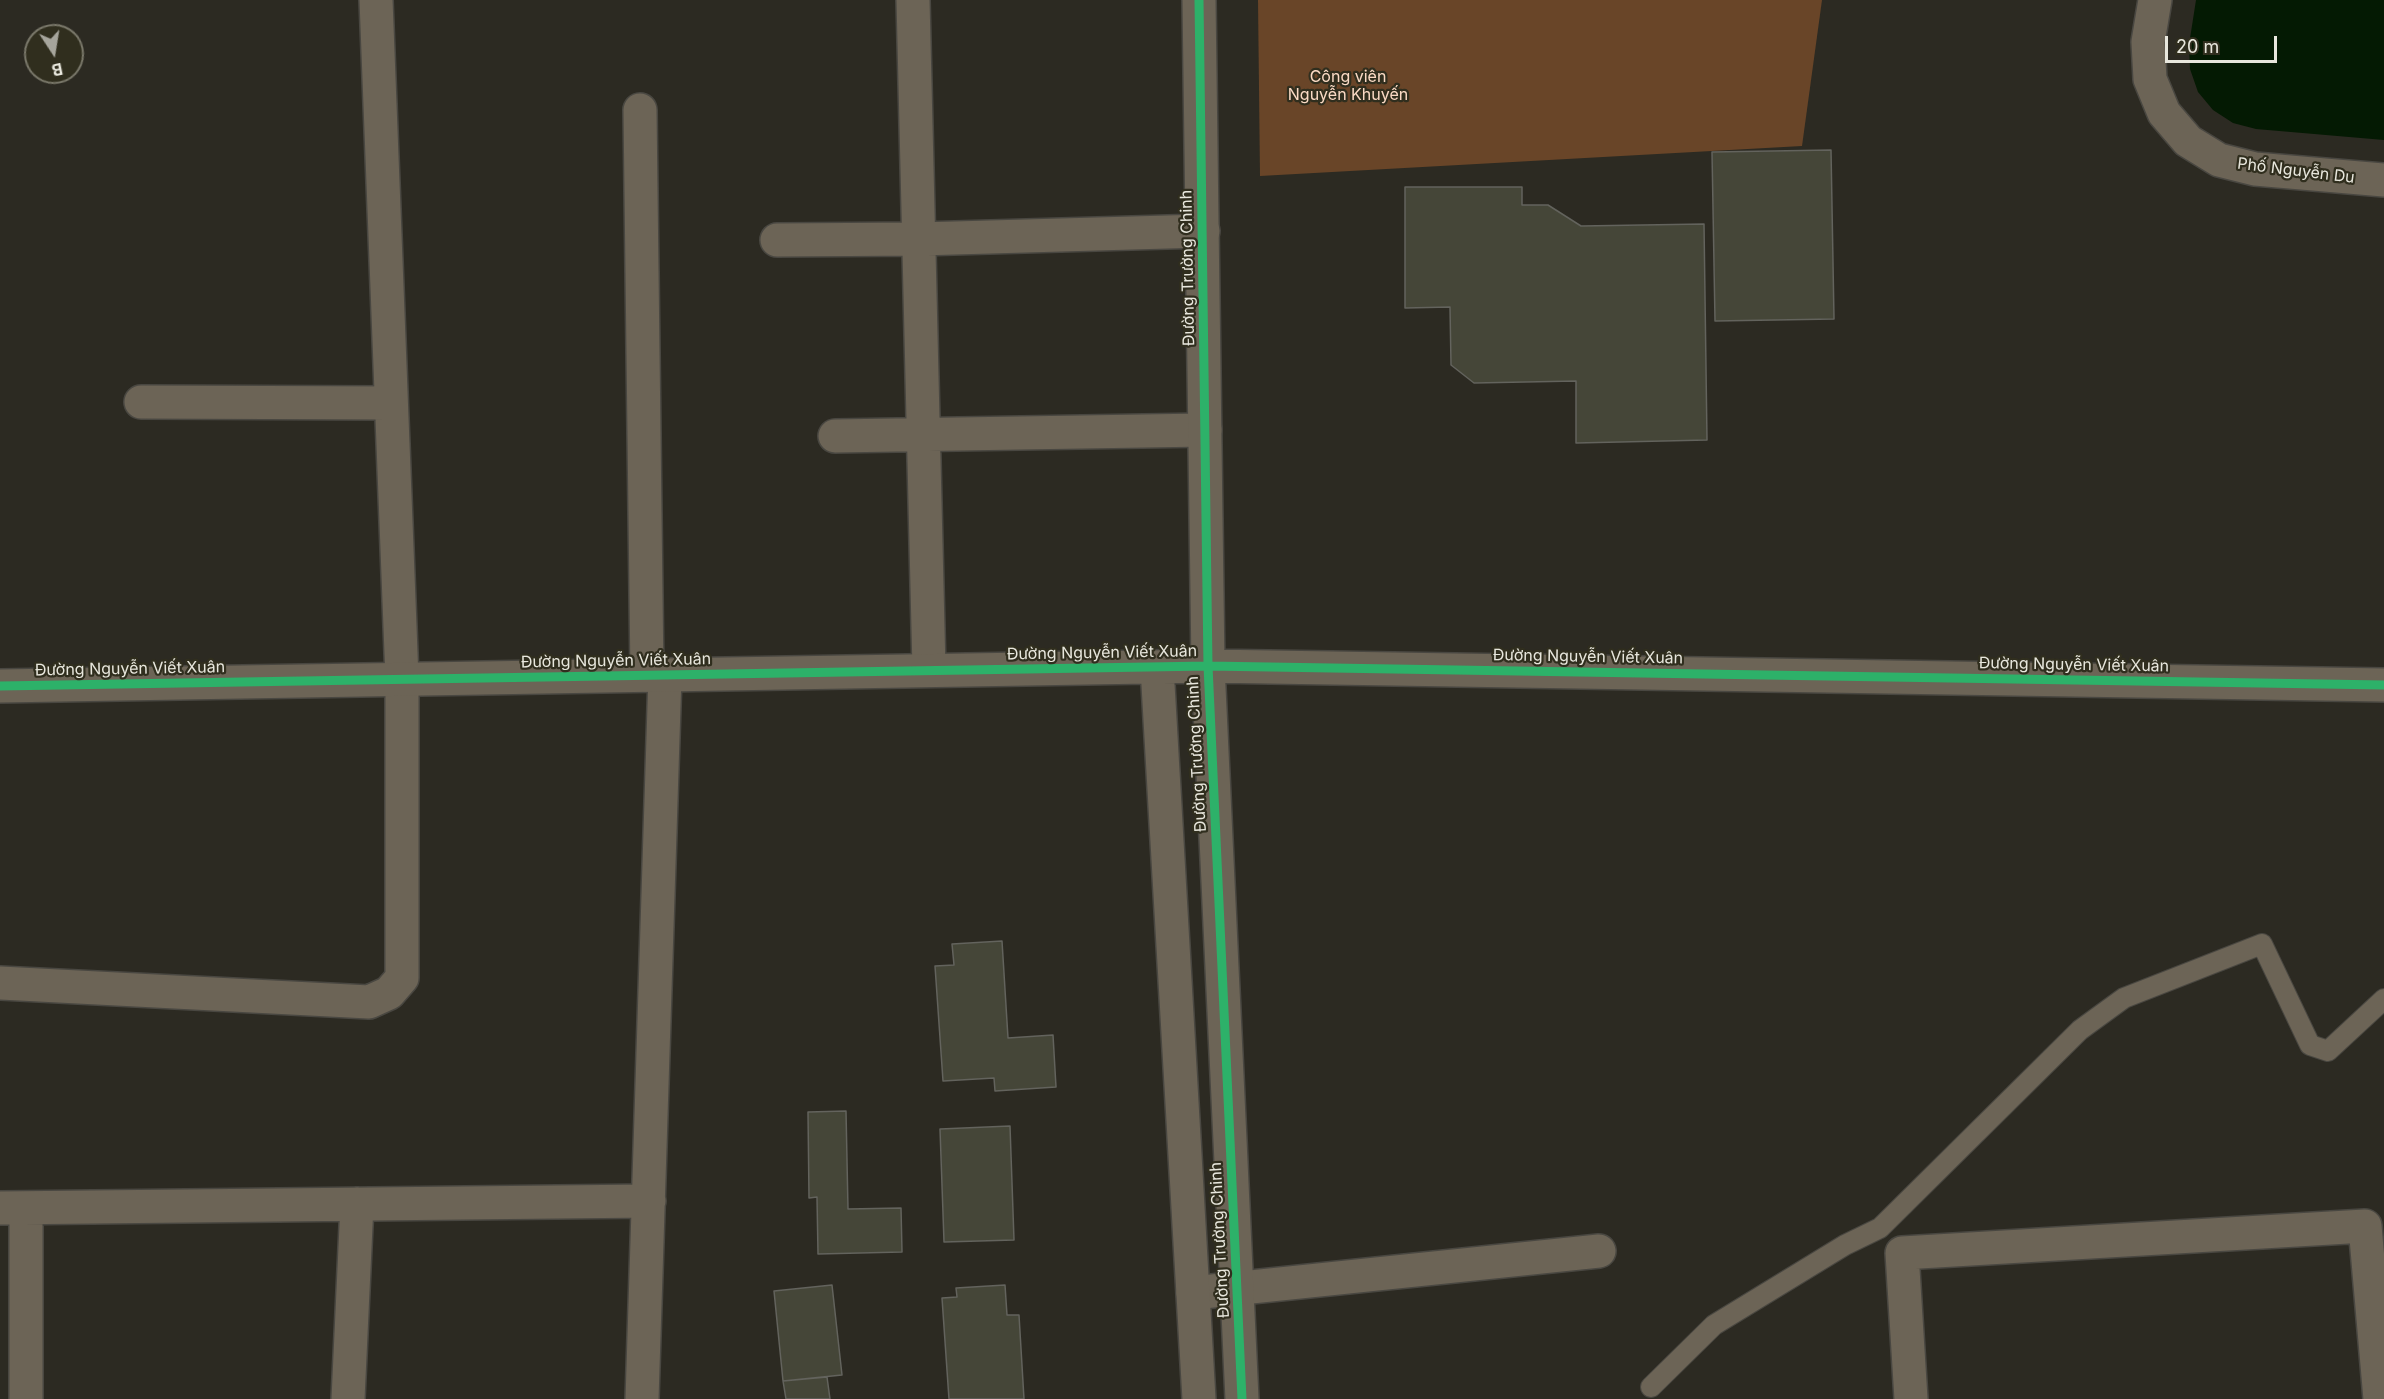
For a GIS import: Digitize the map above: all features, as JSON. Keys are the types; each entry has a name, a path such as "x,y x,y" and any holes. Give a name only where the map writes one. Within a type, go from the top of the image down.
{"street":[{"path":"0,983 369,1002 388,993 402,978 402,679 376,0"},
{"path":"913,0 929,670"},
{"name":"Đường Trường Chinh","path":"1199,0 1209,666 1242,1399"},
{"name":"Phố Nguyễn Du","path":"2155,0 2148,42 2150,79 2164,113 2188,141 2219,160 2255,169 2384,180"},
{"path":"640,110 656,675 649,1201 642,1399"},
{"path":"777,240 919,240 1203,231"},
{"path":"141,402 391,404"},
{"path":"835,436 1205,430"},
{"name":"Đường Nguyễn Viết Xuân","path":"0,686 1209,666 2384,685"},
{"name":"Đường Trường Chinh","path":"1157,667 1199,1399"},
{"path":"1175,988 1223,986"},
{"path":"26,1399 13,1208 649,1201"},
{"path":"348,1399 357,1204"},
{"path":"1911,1399 1902,1253 2365,1226 2380,1399"},
{"path":"1193,1293 1599,1251"}],"lane":[{"path":"1651,1386 1714,1325 1845,1245 1880,1228 2080,1030 2124,998 2262,944 2310,1045 2328,1051 2384,999"},
{"path":"1880,1228 1902,1253"}],"green space":[{"name":"Công viên Nguyễn Khuyến","path":"1258,0 1822,0 1802,146 1260,176"}],"shaded area":[{"path":"2196,0 2384,0 2384,140 2256,129 2233,123 2213,110 2198,92 2190,69 2189,45"}],"building":[{"path":"1831,150 1834,319 1715,321 1712,152"},
{"path":"1405,187 1522,187 1522,205 1548,205 1581,226 1704,224 1707,440 1576,443 1576,381 1474,383 1451,365 1450,307 1405,308"},
{"path":"1002,941 1008,1038 1053,1035 1056,1087 995,1091 994,1078 943,1081 935,966 954,965 952,944"},
{"path":"846,1111 848,1209 901,1208 902,1252 818,1254 817,1197 809,1198 808,1112"},
{"path":"1010,1126 1014,1240 944,1242 940,1129"},
{"path":"832,1285 842,1375 783,1381 774,1291"},
{"path":"1005,1285 1007,1315 1019,1315 1024,1399 949,1399 942,1298 957,1297 956,1288"},
{"path":"827,1377 830,1399 786,1399 783,1381"}],"cycle path":[{"path":"1199,0 1208,666 1242,1399"},
{"path":"0,686 1208,666 2384,685"}]}
